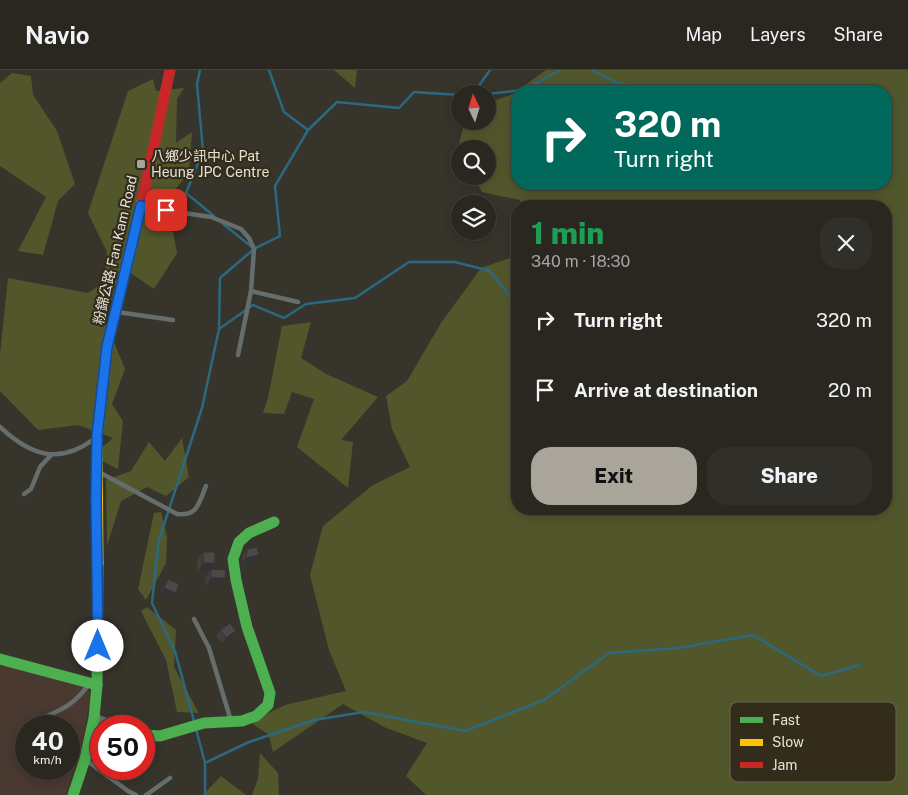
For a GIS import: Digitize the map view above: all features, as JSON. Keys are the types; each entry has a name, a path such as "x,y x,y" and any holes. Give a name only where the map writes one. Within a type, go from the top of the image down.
{"main road":[{"name":"粉錦公路 Fan Kam Road","path":"94,715 93,684 98,577 97,436 107,347 141,206 170,70"},
{"path":"155,736 173,735 211,722 250,720 257,716 271,700 247,627 233,559 239,542 249,533 274,522"},
{"path":"2,661 93,684"},
{"name":"粉錦公路 Fan Kam Road","path":"73,795 85,759 90,736"}],"lane":[{"path":"141,206 211,217 241,229 249,238 254,249 251,290 238,355"},
{"path":"251,290 298,302"},
{"path":"116,311 173,320"},
{"path":"0,427 15,439 35,450 51,455 63,454 81,448 97,436"},
{"path":"24,494 31,489 40,467 51,455"},
{"path":"96,470 177,514 184,515 196,509 206,486"},
{"path":"194,619 211,655 232,722"},
{"path":"48,715 72,703 93,684"},
{"path":"85,759 136,795"},
{"path":"146,795 170,778"}],"shaded area":[{"path":"5,664 88,686 90,694 89,705 80,750 80,715 15,715 15,780 71,780 66,795 0,795 0,666"}],"green space":[{"path":"334,70 357,70 355,88"},
{"path":"546,70 908,70 908,795 426,795 406,776 427,743 384,727 343,704 273,752 269,735 250,722 285,705 346,691 329,650 310,575 323,526 373,485 410,467 392,429 386,396 407,381 441,323 481,268 511,258 511,515 892,515 892,200 520,200 482,192 478,185 496,185 496,140 460,140 463,130 496,130 496,100 511,95 511,190 892,190 892,85 525,85"},
{"path":"12,73 31,76 33,95 57,131 75,184 58,201 43,255 18,251 46,197 0,166 0,83"},
{"path":"153,79 156,91 184,88 177,99 176,143 192,132 189,173 167,199 177,253 154,289 122,267 105,320 125,369 112,404 123,421 118,469 92,456 113,438 78,425 38,430 0,391 0,354 8,278 88,293 104,282 107,252 88,213 128,91"},
{"path":"311,322 301,358 326,374 378,397 341,440 353,442 348,488 297,447 314,399 292,392 284,414 263,413 268,398 282,326"},
{"path":"182,438 189,477 166,496 147,487 121,501 107,546 106,480 131,471 149,442 165,461"},
{"path":"161,512 167,537 166,563 146,600 138,589 154,513"},
{"path":"147,607 176,630 174,667 199,713 177,712 166,660 141,611"},
{"path":"260,753 278,773 279,795 252,795 258,779"},
{"path":"221,776 246,795 203,795"}],"building":[{"path":"257,547 259,555 246,558 247,549"},
{"path":"203,552 215,552 215,563 203,563"},
{"path":"211,569 226,570 225,578 211,578"},
{"path":"168,579 179,584 176,593 164,588"},
{"path":"230,623 236,631 226,638 220,630"}],"waterway":[{"path":"200,70 197,84 203,151 186,193 214,216"},
{"path":"269,70 284,112 308,130"},
{"path":"479,85 490,70"},
{"path":"532,85 561,70"},
{"path":"592,70 617,83 634,85"},
{"path":"496,93 511,91"},
{"path":"219,329 220,278 254,249 280,236 275,186 308,130 337,102 399,108 414,92 451,94"},
{"path":"222,223 253,248"},
{"path":"194,721 175,651 152,603 159,540 202,408 219,329 253,305 284,318 306,304 355,298 409,262 455,262 490,271 511,297"},
{"path":"205,795 205,763 249,742 314,720 364,712 465,731 544,700 609,653 679,648 753,635 821,676 860,665"},
{"path":"196,729 205,763"}],"traffic: fast":[{"path":"155,736 160,736 204,723 242,721 256,716 268,705 270,693 247,627 233,559 239,542 249,533 274,522"},
{"path":"73,795 85,759 94,718 97,685 98,563"},
{"path":"0,659 97,685"}],"traffic: slow":[{"path":"98,563 97,437 107,347 142,202"}],"traffic: jam":[{"path":"142,202 170,70"}],"place":[{"name":"八鄉少訊中心 Pat Heung JPC Centre","path":"141,164"}],"route":[{"path":"98,646 97,436 107,347 141,206 166,210"}]}
